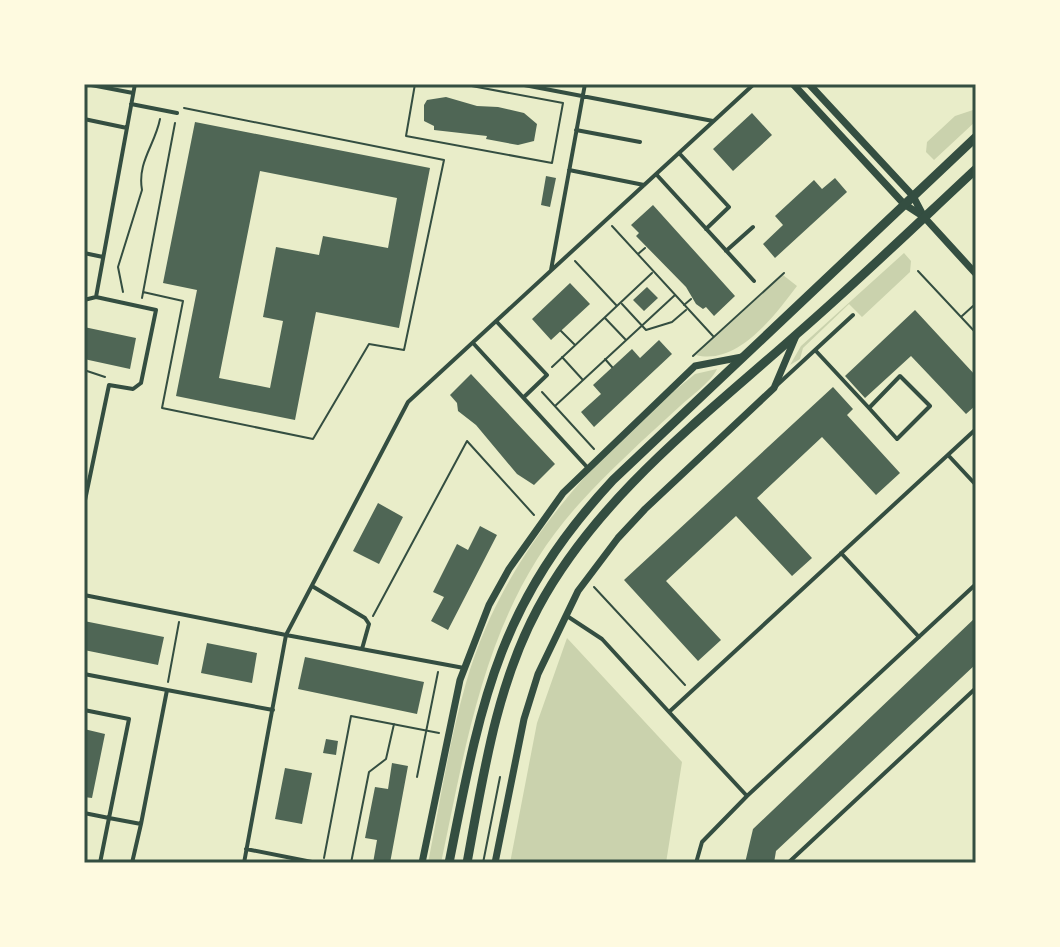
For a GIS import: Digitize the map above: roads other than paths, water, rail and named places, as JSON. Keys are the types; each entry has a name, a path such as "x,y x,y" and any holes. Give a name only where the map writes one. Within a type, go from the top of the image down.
{"street":[{"path":"793,84 904,204 924,217 976,274"},
{"path":"809,84 913,196 924,217"},
{"path":"449,863 487,689 509,629 560,541 603,491 976,137"},
{"path":"467,863 503,693 524,636 556,577 595,523 625,491 976,169"},
{"path":"495,863 524,719 538,674 578,591 618,538 774,388 797,335"},
{"path":"422,863 450,718 464,668 489,605 509,569 585,464 695,366 744,356"}],"lane":[{"path":"86,84 133,93"},
{"path":"96,297 135,84"},
{"path":"519,84 714,121"},
{"path":"551,270 585,84"},
{"path":"244,863 286,635 408,402 754,84"},
{"path":"131,104 177,113"},
{"path":"84,119 127,128"},
{"path":"576,130 640,142"},
{"path":"679,153 729,207 706,229"},
{"path":"569,170 644,185"},
{"path":"656,174 754,281"},
{"path":"726,251 753,227"},
{"path":"84,253 103,257"},
{"path":"84,300 96,297 156,310 141,383 133,389 109,385 84,505"},
{"path":"774,388 853,315"},
{"path":"496,321 547,375 523,397"},
{"path":"473,343 585,464"},
{"path":"815,350 897,439 930,406 900,376 869,408"},
{"path":"669,712 976,429"},
{"path":"948,455 976,485"},
{"path":"841,553 919,637"},
{"path":"696,863 702,842 747,796 976,584"},
{"path":"312,586 365,618 369,624 362,649"},
{"path":"84,595 180,616 464,668"},
{"path":"565,615 602,639 747,796"},
{"path":"84,674 273,710"},
{"path":"788,863 976,688"},
{"path":"132,863 167,690"},
{"path":"84,710 129,719 100,863"},
{"path":"84,813 141,824"},
{"path":"246,849 317,863"}]}
